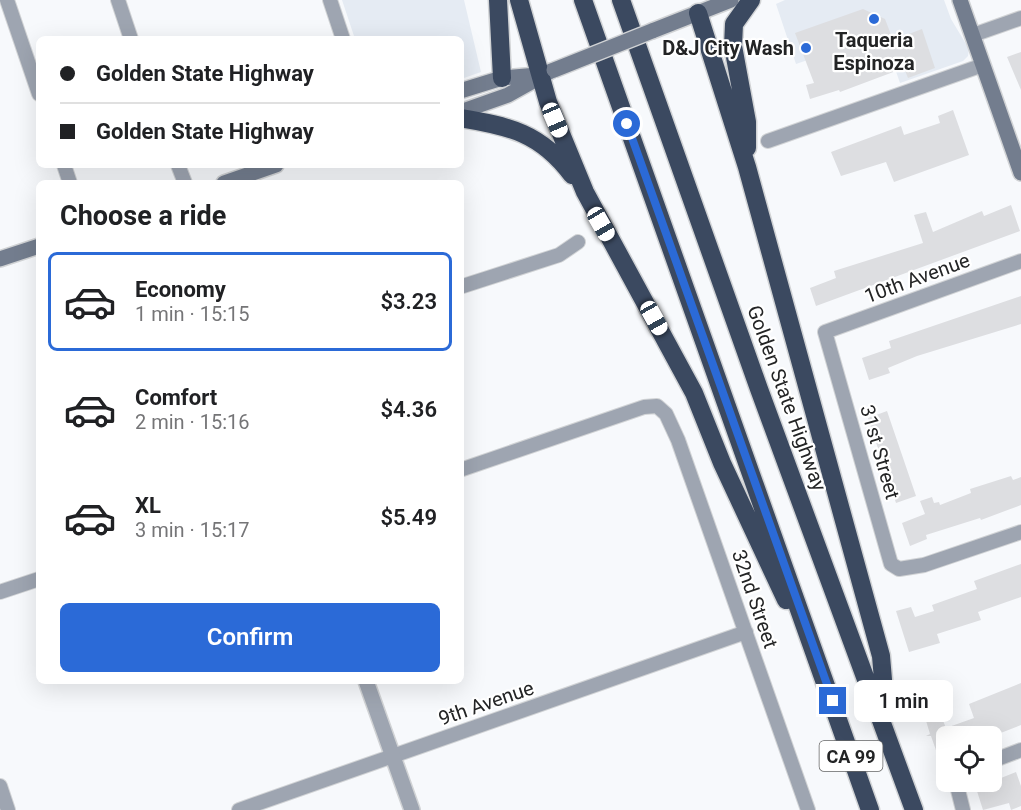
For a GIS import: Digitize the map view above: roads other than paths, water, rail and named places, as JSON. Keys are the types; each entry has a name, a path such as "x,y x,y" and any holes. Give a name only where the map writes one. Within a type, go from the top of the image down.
{"highway":[{"path":"498,0 502,78"},
{"path":"519,0 547,72 548,102 585,192 694,393 722,463 833,701"},
{"name":"CA 99","path":"583,0 870,810"},
{"name":"Golden State Highway","path":"621,0 759,389 914,810"},
{"path":"747,167 747,122 733,45 734,24 751,0"},
{"path":"695,6 747,167 881,657 888,738"},
{"path":"464,119 497,123 533,137 564,164 585,192"}],"main road":[{"path":"464,110 508,95 547,72 678,21 695,6 731,0"},
{"path":"960,0 1021,173"},
{"path":"464,90 502,78 547,72"},
{"path":"233,180 267,168"},
{"path":"0,259 36,247"}],"street":[{"path":"7,0 36,85"},
{"path":"118,0 130,36"},
{"path":"330,0 342,36"},
{"path":"973,35 1021,18"},
{"path":"768,141 983,64"},
{"path":"464,286 559,255 578,242"},
{"name":"10th Avenue","path":"825,332 1021,261"},
{"name":"31st Street","path":"825,332 891,564 899,569 908,568 1021,532"},
{"name":"32nd Street","path":"464,469 644,407 657,406 666,414 678,440 808,810"},
{"path":"0,592 36,580"},
{"name":"9th Avenue","path":"240,810 746,632"},
{"path":"367,684 412,810"},
{"path":"1002,757 1021,750"},
{"path":"0,786 8,810"},
{"path":"958,792 963,810"}],"place":[{"name":"Taqueria Espinoza","path":"874,19"},
{"name":"D&J City Wash","path":"806,48"}]}
